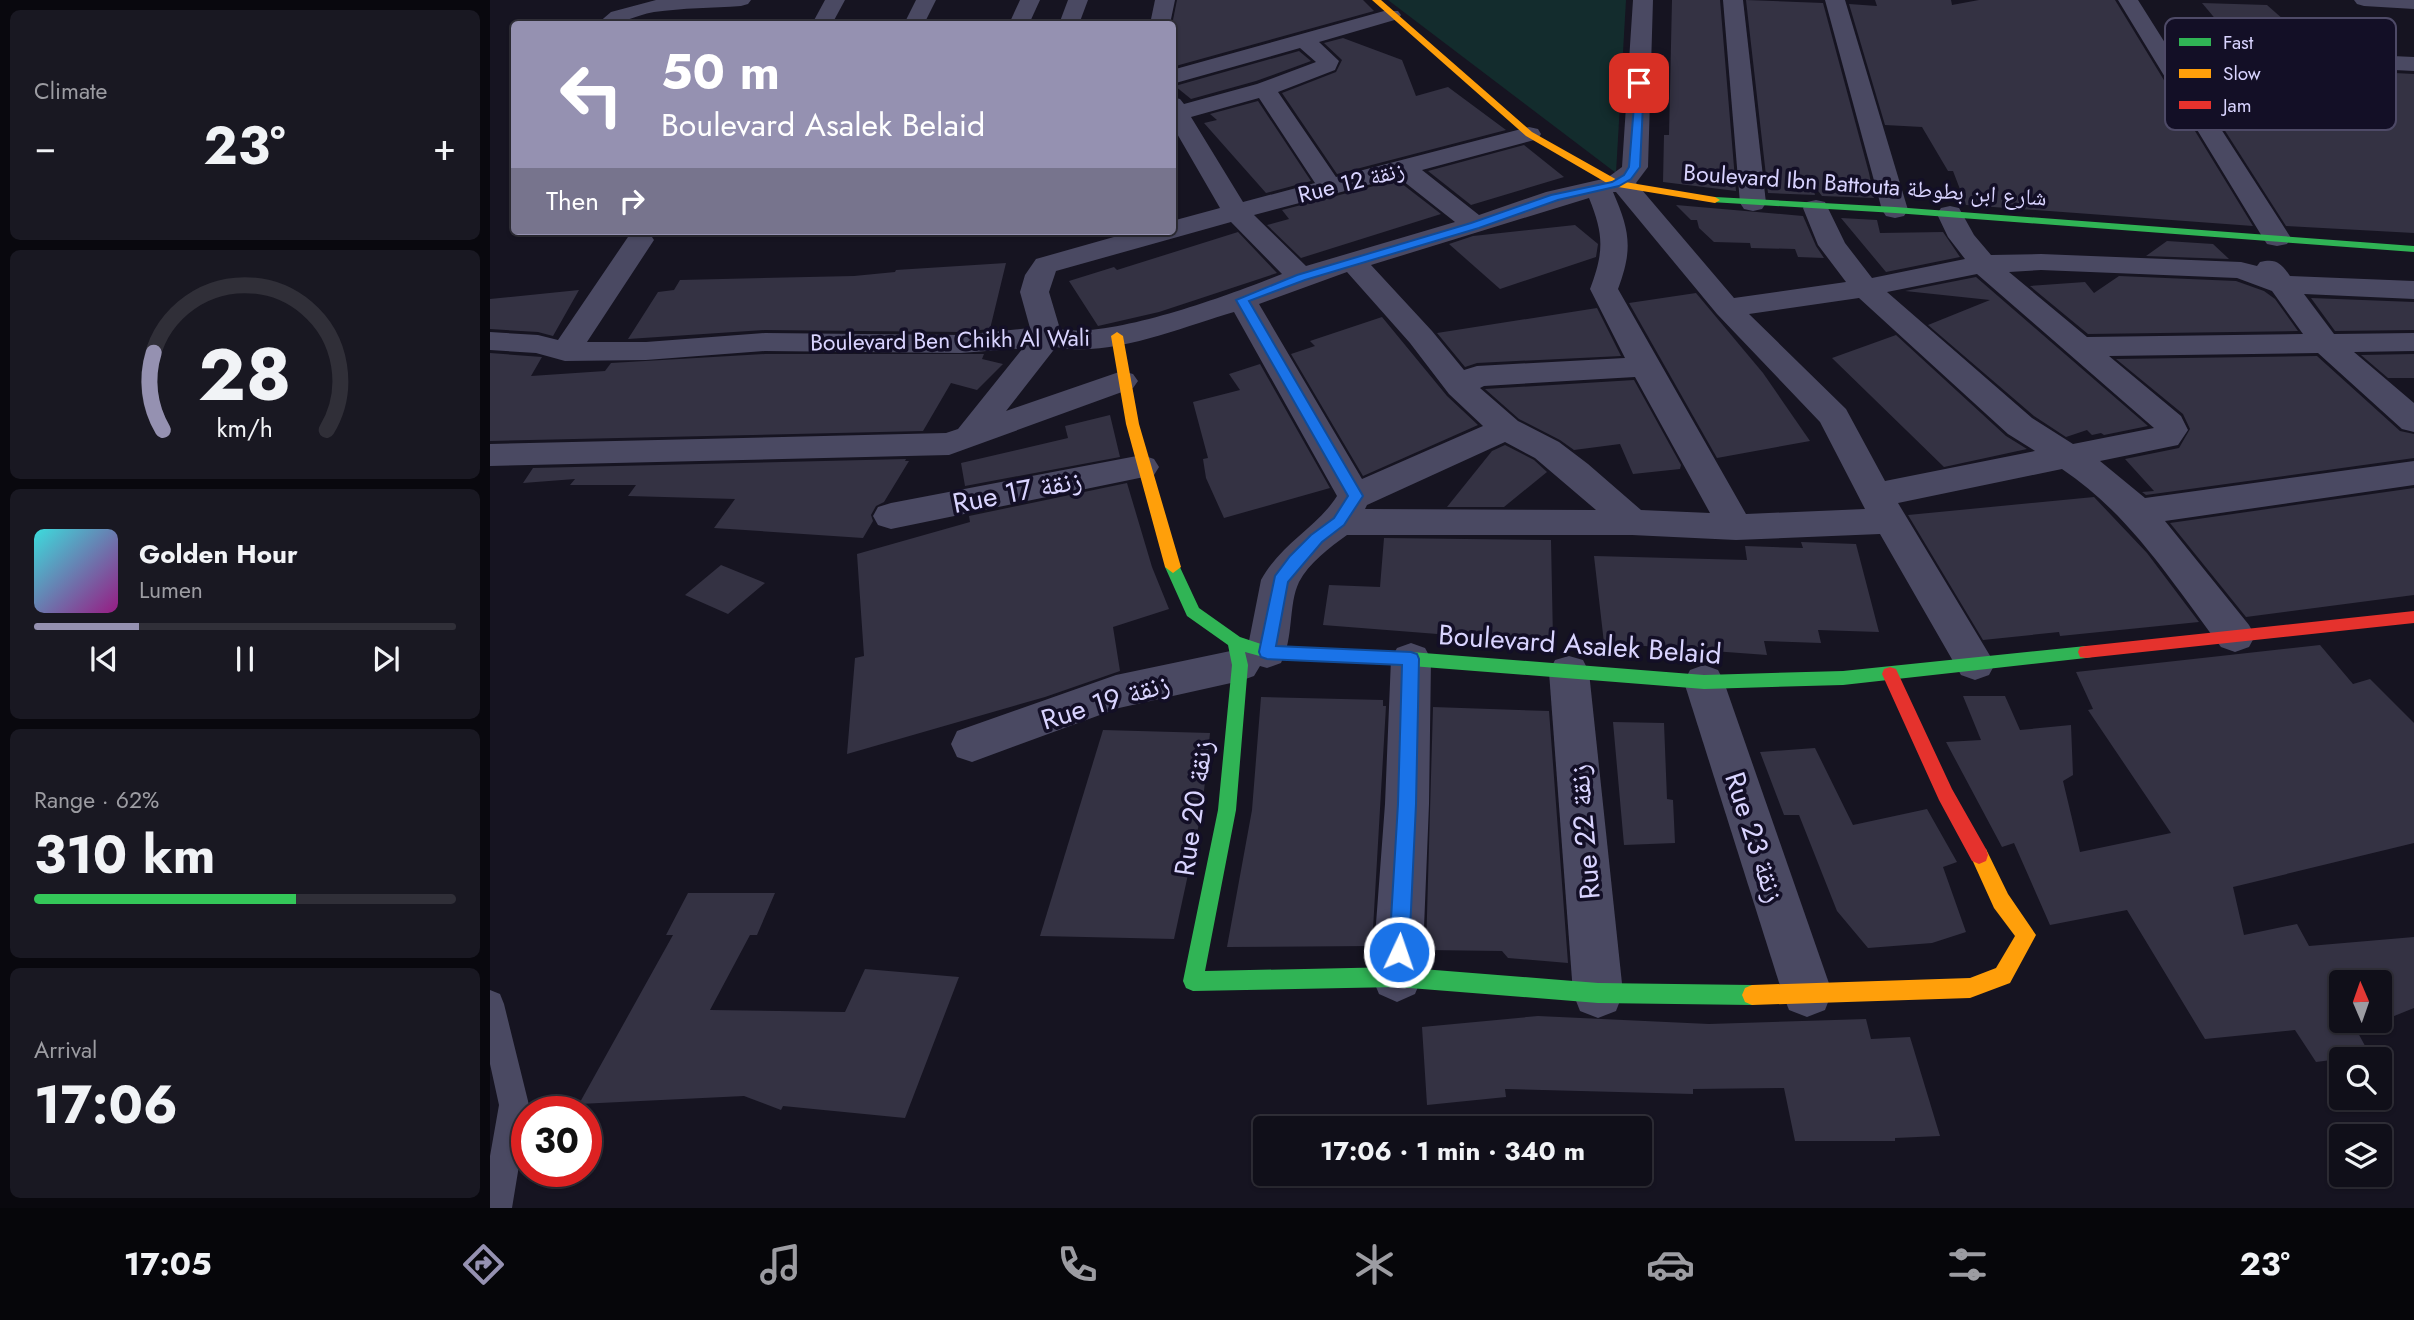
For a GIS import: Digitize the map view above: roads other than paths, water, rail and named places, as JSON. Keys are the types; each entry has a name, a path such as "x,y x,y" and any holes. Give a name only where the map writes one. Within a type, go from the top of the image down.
{"street":[{"path":"611,21 639,9 741,0"},
{"path":"824,21 835,0"},
{"path":"916,21 926,0"},
{"path":"1020,21 1030,0"},
{"path":"1070,21 1078,0"},
{"path":"1161,21 1165,0"},
{"path":"1612,186 1628,177 1635,167 1643,0"},
{"path":"1733,0 1753,203"},
{"path":"1835,0 1895,211"},
{"path":"2128,0 2165,57"},
{"path":"2364,0 2414,3"},
{"path":"1176,76 1306,42 1383,8"},
{"name":"Boulevard Ibn Battouta شارع ابن بطوطة","path":"1383,8 1529,134 1612,186 1688,197 1816,208 1895,211 2414,249"},
{"path":"1176,108 1265,89 1327,65 1328,61 1306,42"},
{"path":"2396,63 2414,64"},
{"path":"1265,89 1331,187"},
{"path":"1176,110 1235,211 1301,277"},
{"path":"2205,130 2264,237 2280,284 2325,343 2414,421"},
{"name":"Rue 12 زنقة","path":"1176,228 1529,134"},
{"path":"1404,169 1475,225"},
{"path":"1612,186 1834,417 1883,508 1975,664"},
{"path":"1612,186 1616,232 1615,260 1604,289 1644,367 1736,527"},
{"name":"Boulevard Ben Chikh Al Wali","path":"490,341 538,344 565,352 646,351 765,342 961,344 1048,335 1068,340 1117,336 1242,300 1301,277 1555,198 1612,186"},
{"path":"1816,208 1832,245 1865,288 2020,426 2114,489 2138,512 2235,636 2414,617"},
{"path":"1347,509 1486,524 1632,522 1736,527 1883,508 2067,458 2166,437 2171,430 2169,424 1983,264 1962,237 1950,215"},
{"path":"969,437 1048,335 1032,292 1035,278 1046,265 1151,235"},
{"path":"565,352 640,240"},
{"path":"1353,262 1421,337 1460,387 1506,429 1557,457 1632,522"},
{"path":"1727,308 1865,288 1983,264 2089,263 2241,270 2280,284 2414,289"},
{"path":"1242,300 1347,509"},
{"path":"1117,336 1122,381 1142,467 1177,579 1193,612 1247,653 1280,580 1295,560 1347,509 1506,429"},
{"path":"2077,347 2414,342"},
{"path":"1460,387 1477,376 1644,367"},
{"path":"490,455 949,444 1122,381"},
{"name":"Rue 17 زنقة","path":"891,516 1142,467"},
{"path":"2138,512 2414,473"},
{"name":"Boulevard Asalek Belaid","path":"1247,653 1411,659 1704,682 1890,674 2235,636"},
{"name":"Rue 19 زنقة","path":"972,744 1116,692 1247,653"},
{"name":"Rue 20 زنقة","path":"1247,653 1227,810 1194,981 1397,977"},
{"path":"1411,659 1407,804 1397,977 1598,993 1709,996 1970,988 2003,976 2026,936 2001,901 1975,844 1945,794 1890,674"},
{"name":"Rue 22 زنقة","path":"1569,672 1598,993"},
{"name":"Rue 23 زنقة","path":"1704,682 1807,992"}],"lane":[{"path":"490,1004 514,1105 496,1208"}]}
